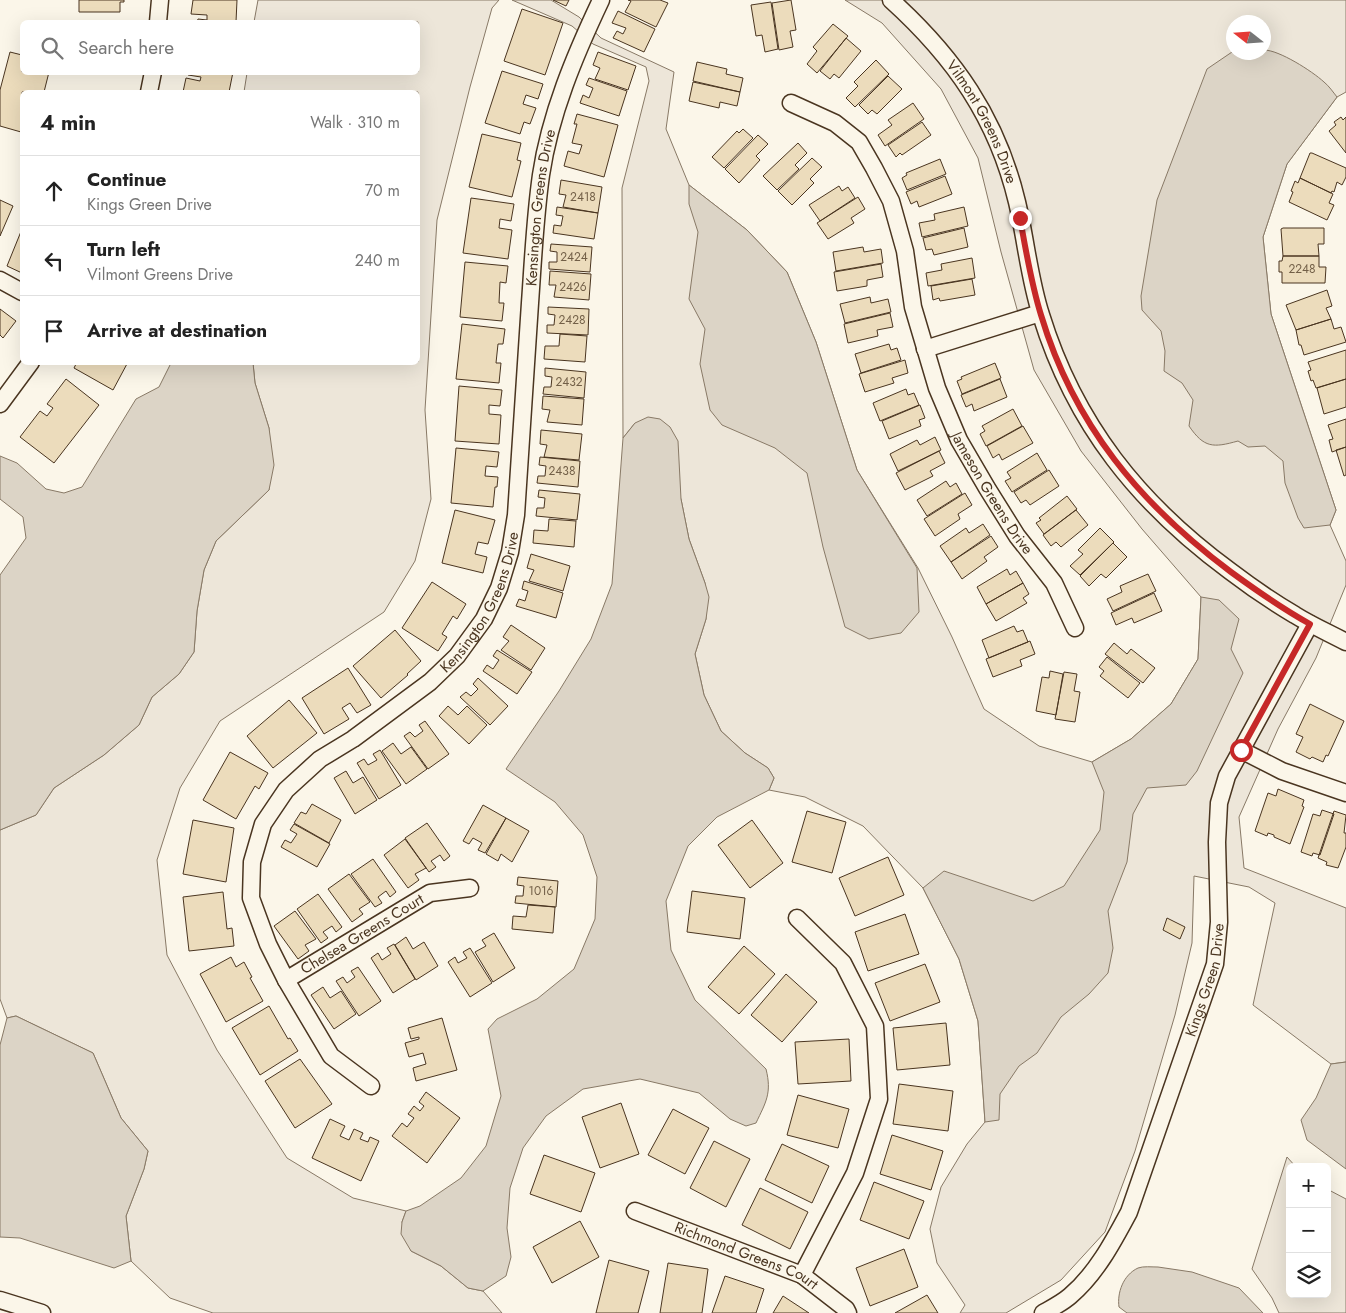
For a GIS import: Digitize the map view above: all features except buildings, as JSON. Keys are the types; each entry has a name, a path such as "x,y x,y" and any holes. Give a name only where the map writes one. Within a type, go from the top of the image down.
{"street":[{"path":"158,20 160,0"},
{"name":"Kensington Greens Drive","path":"371,1086 331,1056 286,980 268,944 251,898 252,862 263,824 286,790 320,759 353,739 430,682 457,656 484,619 499,588 510,552 516,515 535,234 541,174 550,132 564,85 582,39 601,0"},
{"name":"Vilmont Greens Drive","path":"891,0 916,23 943,53 973,95 992,130 1014,190 1032,284 1057,361 1080,407 1113,459 1140,492 1170,523 1209,555 1266,597 1310,624 1346,642"},
{"path":"149,90 152,75"},
{"name":"Jameson Greens Drive","path":"791,103 835,123 859,142 874,168 891,201 903,242 913,307 937,388 960,440 987,488 1017,536 1054,583 1075,628"},
{"path":"0,280 20,291"},
{"path":"925,349 1040,313"},
{"path":"0,404 29,365"},
{"name":"Kings Green Drive","path":"1043,1313 1069,1297 1090,1275 1113,1242 1130,1212 1215,964 1219,922 1216,842 1219,803 1227,776 1310,624"},
{"path":"1241,750 1282,771 1346,793"},
{"name":"Chelsea Greens Court","path":"286,980 430,893 470,888"},
{"path":"797,918 843,963 875,1026 879,1099 855,1173 802,1275"},
{"name":"Richmond Greens Court","path":"635,1211 802,1275 846,1309 848,1313"},
{"path":"0,1300 20,1310 42,1313"}],"shaded area":[{"path":"258,0 499,0 492,8 437,220 425,410 431,499 415,561 384,612 220,721 180,788 157,860 167,955 217,1050 287,1158 353,1198 406,1211 402,1222 411,1251 441,1266 468,1288 483,1291 502,1313 213,1313 170,1298 131,1261 126,1216 144,1169 148,1151 121,1118 93,1053 16,1016 7,1018 0,999 0,830 36,815 54,788 104,755 139,725 152,697 179,674 194,652 197,611 204,570 216,541 269,490 269,428 255,383 253,365 420,365 420,90 244,90 247,75 420,75 420,20 254,20"},
{"path":"512,0 551,0 579,17 601,38 674,72 666,129 689,185 747,230 787,272 816,342 857,470 918,568 952,637 984,709 1039,746 1092,762 1131,739 1171,704 1198,659 1201,597 1142,529 1081,451 1034,370 1001,252 978,158 941,89 882,23 845,0 1346,0 1346,92 1337,97 1287,164 1263,237 1271,314 1336,510 1330,525 1346,561 1346,585 1316,658 1278,729 1239,817 1244,868 1346,908 1346,1062 1331,1064 1253,1005 1275,903 1249,887 1194,876 1192,943 1175,1015 1135,1151 1105,1232 1061,1280 1006,1313 960,1313 965,1305 937,1263 930,1229 941,1187 967,1144 985,1122 978,1021 959,959 923,888 863,826 805,797 769,790 774,778 768,768 745,753 721,731 704,695 695,654 706,619 705,583 689,539 681,499 635,423 623,438 622,188 649,81 646,67 593,44 572,26"},
{"path":"1271,51 1286,57 1319,77 1337,97 1287,164 1263,237 1271,314 1336,510 1330,525 1304,528 1298,518 1285,483 1283,461 1265,446 1248,447 1238,441 1215,445 1199,439 1189,426 1193,400 1182,383 1164,371 1165,351 1161,331 1142,310 1141,296 1157,200 1207,69 1226,56 1226,60 1271,60"},
{"path":"689,185 747,230 787,272 816,342 857,470 917,568 919,612 901,633 869,639 845,627 823,547 807,473 775,448 722,425 710,410 700,364 705,329 689,299 698,232 689,204"},
{"path":"170,365 253,365 255,383 269,428 274,465 269,490 216,541 204,570 197,611 194,652 179,674 152,697 139,725 104,755 54,788 36,815 0,830 0,575 26,538 23,517 0,499 0,456 17,463 46,489 64,493 82,487 136,399 159,387"},
{"path":"648,417 660,419 670,427 678,441 681,499 689,539 709,597 706,619 695,654 704,695 721,731 745,753 768,768 774,778 769,790 717,817 688,846 666,901 671,950 695,1000 766,1069 768,1077 767,1097 756,1123 746,1126 730,1119 699,1093 640,1079 583,1089 546,1116 523,1148 510,1188 507,1228 511,1257 506,1276 483,1291 468,1288 441,1266 411,1251 401,1234 402,1222 406,1211 420,1206 461,1178 486,1146 501,1096 488,1029 497,1019 537,999 574,969 595,919 597,877 583,835 555,802 506,769 559,691 591,639 612,584 623,438 635,423"},
{"path":"1201,597 1219,600 1239,619 1231,649 1243,673 1197,771 1186,785 1147,788 1133,814 1127,862 1108,911 1113,948 1108,973 1089,994 1061,1017 1037,1053 1019,1066 1000,1094 999,1120 985,1122 978,1021 959,959 923,888 944,871 1033,901 1064,886 1100,830 1104,792 1092,762 1131,739 1171,704 1198,659"},
{"path":"16,1016 93,1053 121,1118 148,1151 144,1169 126,1216 131,1261 114,1268 20,1238 0,1237 0,1045 7,1018"},
{"path":"1346,1062 1346,1169 1307,1140 1301,1120 1316,1098 1331,1064"},
{"path":"1287,1157 1292,1163 1286,1163 1286,1298 1331,1298 1331,1191 1346,1199 1346,1313 1279,1313 1272,1298 1252,1269"},
{"path":"1140,1267 1158,1267 1192,1272 1239,1288 1263,1313 1127,1313 1119,1307 1120,1290 1128,1275"}],"route":[{"path":"1020,218 1032,284 1057,361 1080,407 1113,459 1140,492 1177,529 1266,597 1310,624 1241,750"}]}
